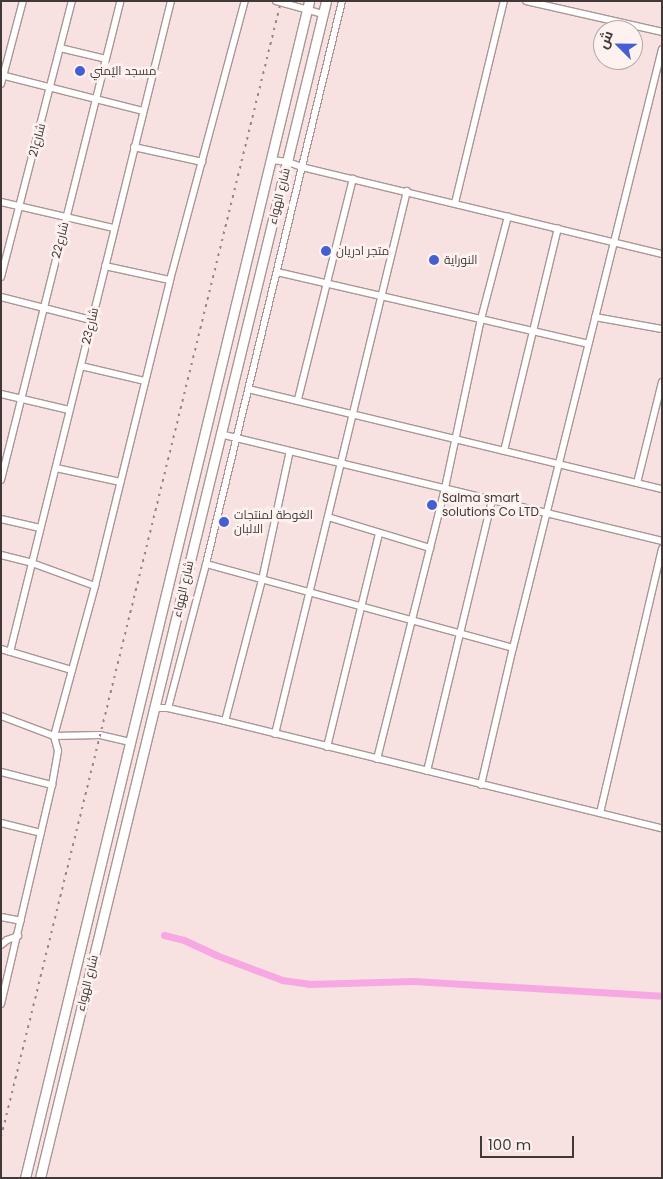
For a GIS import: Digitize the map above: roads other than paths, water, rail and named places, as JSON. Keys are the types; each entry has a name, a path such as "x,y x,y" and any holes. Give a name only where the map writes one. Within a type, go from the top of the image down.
{"highway":[{"name":"شارع الهواء","path":"40,1178 326,1"},
{"name":"شارع الهواء","path":"25,1178 308,5"}],"street":[{"path":"1,84 23,1"},
{"name":"شارع21","path":"1,277 72,1"},
{"name":"شارع22","path":"1,480 120,1"},
{"name":"شارع23","path":"10,652 171,1"},
{"path":"1,1004 52,785 58,750 54,736 95,586 144,380 245,1"},
{"path":"276,1 308,5 323,14"},
{"path":"168,708 206,564 342,1"},
{"path":"455,203 504,1"},
{"path":"526,1 555,4 662,32"},
{"path":"60,48 106,59"},
{"path":"481,785 513,648 662,49"},
{"path":"2,76 143,111"},
{"path":"134,147 202,162"},
{"path":"272,160 288,162 302,167 662,254"},
{"path":"298,399 353,179"},
{"path":"275,734 407,191"},
{"path":"1,202 114,228"},
{"path":"377,759 445,488 481,319 508,216"},
{"path":"504,451 558,228"},
{"path":"105,266 170,280"},
{"path":"277,272 588,344"},
{"path":"1,297 91,320"},
{"path":"595,317 662,329"},
{"path":"81,366 144,380"},
{"path":"637,483 662,382"},
{"path":"248,388 662,489"},
{"path":"1,394 69,410"},
{"path":"220,434 662,541"},
{"path":"225,721 262,580 290,451"},
{"path":"56,468 121,482"},
{"path":"427,772 492,500"},
{"path":"328,518 430,548"},
{"path":"1,519 40,528"},
{"path":"327,747 379,533"},
{"path":"600,814 662,549"},
{"path":"1,555 32,563 95,586"},
{"path":"206,564 513,648"},
{"path":"1,649 72,670"},
{"path":"154,708 168,708 225,721 662,828"},
{"path":"1,716 54,736 100,735 130,742"},
{"path":"1,772 52,785"},
{"path":"1,823 41,833"},
{"path":"1,917 21,921"},
{"path":"1,945 6,940 18,936"}],"waterway":[{"path":"164,935 184,940 216,955 282,980 309,984 413,981 662,996"}],"railway":[{"path":"1,1137 281,1"}],"place":[{"name":"مسجد اليُمني","path":"80,71"},
{"name":"متجر ادريان","path":"326,251"},
{"name":"النوراية","path":"434,260"},
{"name":"Salma smart solutions Co LTD","path":"432,505"},
{"name":"الغوطة لمنتجات الالبان","path":"224,522"}]}
